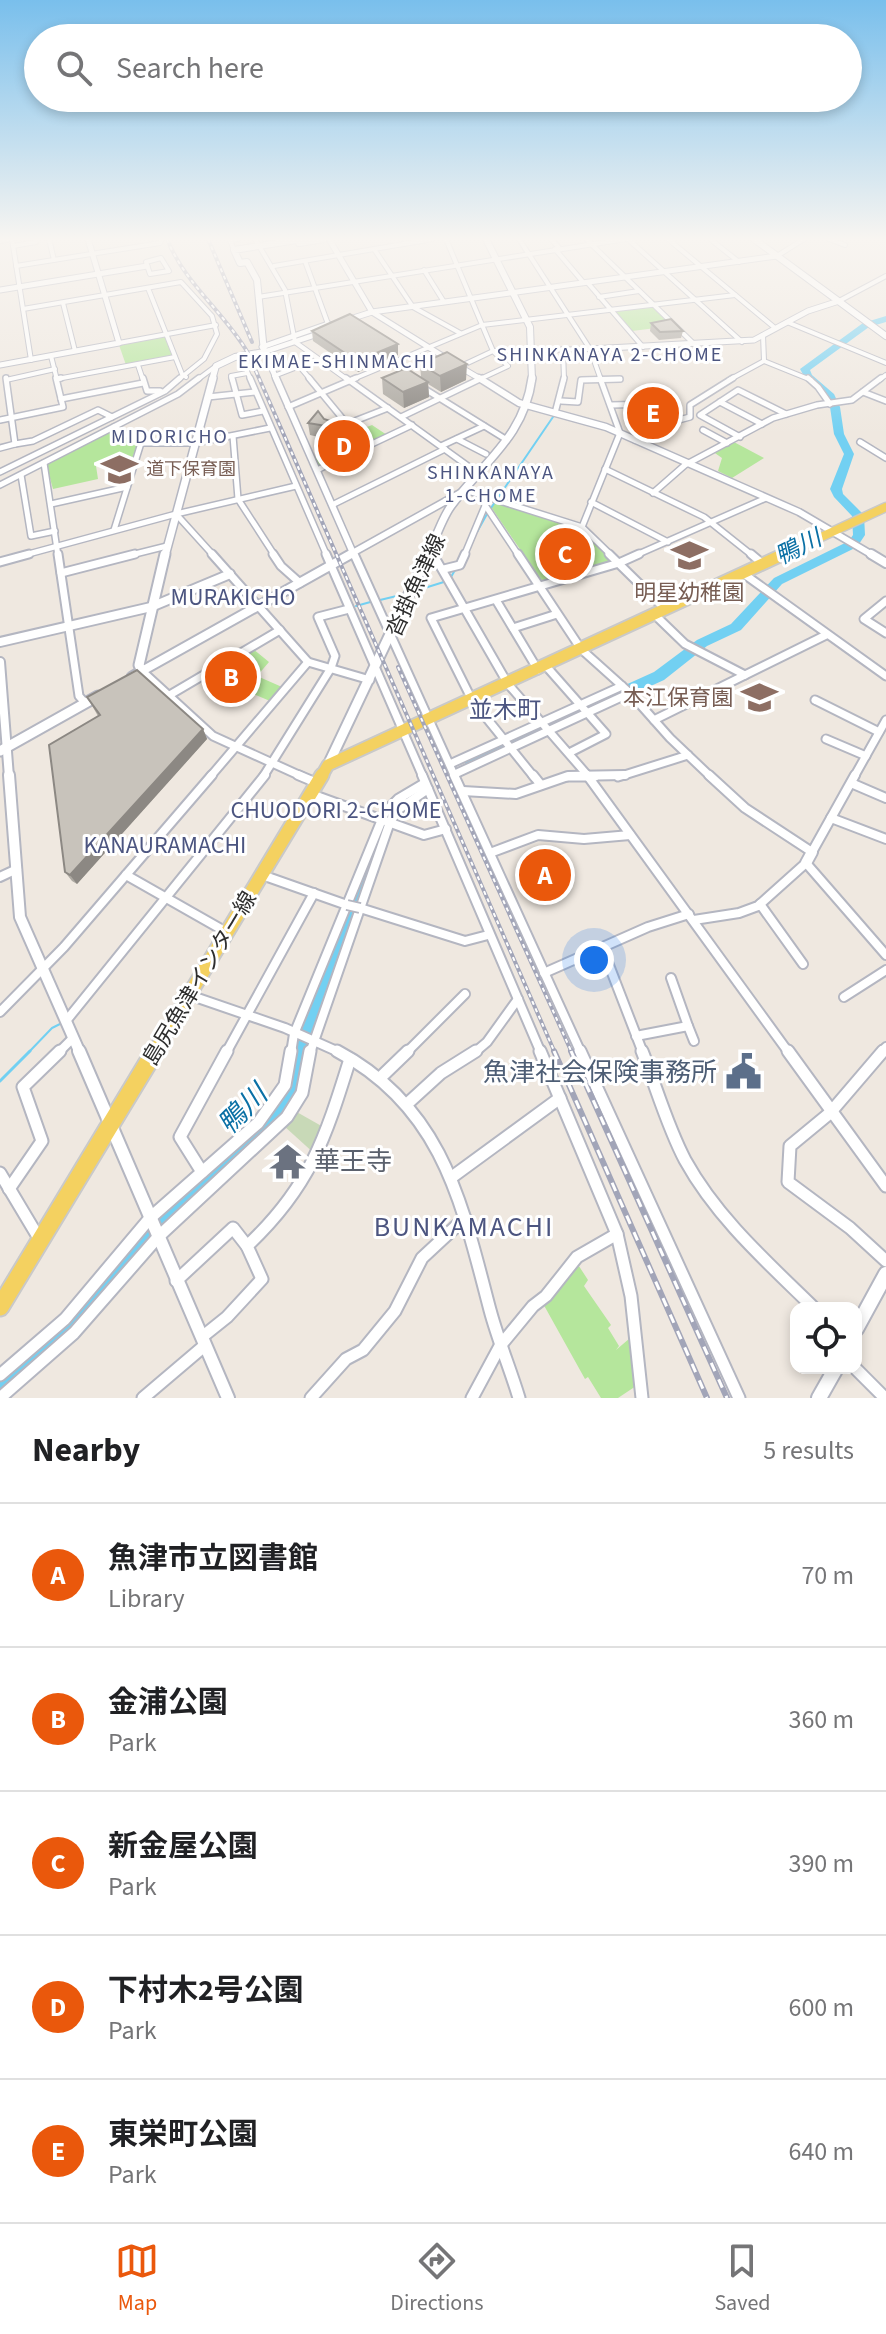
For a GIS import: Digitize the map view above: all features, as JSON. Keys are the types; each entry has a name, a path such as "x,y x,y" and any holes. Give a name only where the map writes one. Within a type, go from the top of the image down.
{"main road":[{"path":"125,680 142,671 139,665 151,607 217,365 263,350 259,304"},
{"name":"沓掛魚津線","path":"328,765 392,636 449,508 507,440 528,406 532,350 527,320 519,304"},
{"path":"843,304 886,336"},
{"path":"328,765 886,507"},
{"path":"4,748 112,688"},
{"name":"島尻魚津インター線","path":"0,1307 328,765"},
{"path":"862,1318 886,1274"},
{"path":"819,1398 833,1374"}],"street":[{"path":"22,304 31,360"},
{"path":"23,309 55,304"},
{"path":"63,304 75,351"},
{"path":"107,304 119,343"},
{"path":"154,304 186,377"},
{"path":"0,472 165,391 186,377 214,344 216,325 202,304"},
{"path":"289,304 294,339 479,474"},
{"path":"322,304 330,330 263,350 739,1398"},
{"path":"367,304 372,312 480,380 528,406 620,433 766,498 884,558"},
{"path":"411,304 460,333"},
{"path":"330,325 372,312 430,304"},
{"path":"401,417 508,366 493,351 473,304"},
{"path":"561,304 590,349 620,433 582,527"},
{"path":"605,304 643,347"},
{"path":"288,407 482,325 659,304"},
{"path":"700,304 742,342"},
{"path":"746,304 775,328"},
{"path":"459,367 493,351 742,342 831,304"},
{"path":"653,305 694,344"},
{"path":"787,322 886,363"},
{"path":"0,365 216,325"},
{"path":"763,335 764,361"},
{"path":"555,413 561,401 564,381 563,349"},
{"path":"877,359 886,353"},
{"path":"0,420 63,407 51,356"},
{"path":"240,356 446,829 488,935 617,1234 631,1296 642,1398"},
{"path":"57,379 175,357"},
{"path":"0,485 178,394 217,365 204,359"},
{"path":"274,376 318,359"},
{"path":"635,440 641,430 690,417 690,405 696,399 764,361 802,372 824,392 830,404"},
{"path":"138,365 149,392 165,391"},
{"path":"387,365 400,373"},
{"path":"299,366 347,424 388,408"},
{"path":"15,444 3,379 55,369"},
{"path":"247,373 231,376 242,415 263,411"},
{"path":"653,493 689,463 762,424 786,414 852,400 886,375"},
{"path":"561,401 578,402 581,380 620,379"},
{"path":"413,381 507,440"},
{"path":"61,399 143,383"},
{"path":"740,437 700,415 740,390 786,414"},
{"path":"208,397 255,392"},
{"path":"863,392 886,401"},
{"path":"720,402 762,424"},
{"path":"611,405 655,404"},
{"path":"0,448 46,435 98,410 112,417"},
{"path":"317,470 412,425"},
{"path":"332,505 484,426"},
{"path":"114,427 141,443 195,443 270,428"},
{"path":"703,430 727,443"},
{"path":"46,435 58,444"},
{"path":"233,436 238,499 281,566 300,583"},
{"path":"457,439 486,454"},
{"path":"860,442 886,458"},
{"path":"114,530 141,443"},
{"path":"44,463 79,696 85,703"},
{"path":"605,469 713,522 764,565"},
{"path":"21,475 31,536 55,531"},
{"path":"0,562 176,514 296,486"},
{"path":"51,504 127,487"},
{"path":"446,829 424,835 386,821 213,736 142,671 465,490 582,527 619,563 685,644 745,675"},
{"path":"444,569 460,565 489,496"},
{"path":"541,785 472,700 431,618 619,563 766,498"},
{"path":"591,502 668,542"},
{"path":"485,505 581,649 630,693 688,755 745,808 812,852"},
{"path":"176,514 308,662 370,680"},
{"path":"61,573 167,546"},
{"path":"431,551 508,684 587,774 886,1186"},
{"path":"0,642 151,607 230,574"},
{"path":"744,574 886,676"},
{"path":"496,600 542,668 606,734 569,753"},
{"path":"886,601 864,619 886,633"},
{"path":"66,1021 273,764 331,668 335,656 318,617 349,609"},
{"path":"513,628 557,614"},
{"path":"168,696 280,630"},
{"path":"654,720 826,635"},
{"path":"0,662 4,748 20,917 228,1398"},
{"path":"0,1012 42,971 308,662"},
{"path":"455,774 542,723 622,686"},
{"path":"450,764 549,731 630,693"},
{"path":"815,700 879,732"},
{"path":"544,973 602,947 691,917 743,913 780,890 806,863 886,720"},
{"path":"826,739 866,756"},
{"path":"463,791 516,794 568,776 617,777 688,755"},
{"path":"851,783 886,798"},
{"path":"0,1375 65,1319 151,1220 258,1123 285,1085 296,1034 386,821 427,786"},
{"path":"831,818 886,839"},
{"path":"0,1398 74,1333 158,1237 287,1117 302,1093 311,1040 386,821"},
{"path":"490,853 538,835 584,839 630,835"},
{"path":"806,863 886,955"},
{"path":"0,877 17,869"},
{"path":"126,875 228,933"},
{"path":"262,875 465,941 488,935"},
{"path":"202,1172 180,1137 314,893"},
{"path":"760,904 803,964"},
{"path":"602,947 696,1180 711,1204 757,1255 808,1302"},
{"path":"844,997 886,970"},
{"path":"671,978 694,1041"},
{"path":"380,1078 465,994"},
{"path":"189,995 296,1034 350,1059 380,1078 407,1104 433,1140 452,1177 486,1285 500,1346 519,1398"},
{"path":"407,1104 441,1073 464,1061 487,1042 518,999"},
{"path":"636,1036 688,1026"},
{"path":"9,1189 42,1141 23,1087 73,1038"},
{"path":"886,1047 832,1110 806,1136 790,1146 788,1182 850,1228 886,1261"},
{"path":"247,1246 274,1223 301,1189 316,1162 350,1059"},
{"path":"452,1177 560,1098"},
{"path":"0,1173 40,1241"},
{"path":"311,1398 346,1359 363,1350 395,1311 422,1258 465,1218"},
{"path":"143,1398 202,1343 262,1279 247,1246 233,1228 176,1281"},
{"path":"472,1398 500,1346 577,1257 617,1234"},
{"path":"861,1374 885,1398"}],"green space":[{"path":"652,306 672,326 632,331 614,311"},
{"path":"165,336 172,356 126,365 119,345"},
{"path":"372,425 387,435 319,466 315,458 326,455 326,444 352,438 349,434"},
{"path":"114,430 138,444 132,458 96,466 98,479 53,489 46,464"},
{"path":"732,441 764,458 732,478 718,471 722,458 712,451"},
{"path":"495,501 581,530 612,561 543,583 491,507"},
{"path":"253,649 269,662 257,676 282,687 270,701 244,690 230,704 203,678"},
{"path":"295,1111 325,1128 316,1155 284,1126"},
{"path":"575,1260 588,1280 584,1286 611,1325 608,1328 619,1346 616,1350 636,1333 642,1382 618,1398 601,1398 588,1377 585,1379 541,1300"}],"building":[{"path":"350,314 398,344 357,361 312,331"},
{"path":"671,319 683,331 660,332 651,323"},
{"path":"447,352 467,364 440,376 420,364"},
{"path":"406,368 428,382 403,392 382,378"},
{"path":"318,411 330,421 326,426 308,423"},
{"path":"137,670 203,729 70,875 65,872 49,745 100,715 87,697"}],"waterway":[{"name":"鴨川","path":"471,761 659,676 702,643 736,627 778,581 853,544 859,535 858,515 836,489 849,454 839,434 835,407 829,394 808,376 805,369 866,325 886,319"},
{"path":"491,508 555,414"},
{"path":"477,532 487,514"},
{"path":"451,577 455,570"},
{"path":"415,591 447,581"},
{"path":"380,600 405,594"},
{"path":"356,606 374,601"},
{"name":"鴨川","path":"0,1389 70,1331 134,1249 286,1104 298,1084 311,1024 380,842"},
{"path":"28,1053 52,1028 64,1022"},
{"path":"0,1081 28,1053"}],"railway":[{"path":"211,304 248,353 555,1053"},
{"path":"236,304 252,342"},
{"path":"398,667 572,1053"},
{"path":"554,1051 707,1398"},
{"path":"571,1051 727,1398"}],"place":[{"name":"東栄町公園","path":"653,413"},
{"name":"下村木2号公園","path":"344,446"},
{"name":"道下保育園","path":"120,469"},
{"name":"新金屋公園","path":"565,554"},
{"name":"明星幼稚園","path":"689,556"},
{"name":"金浦公園","path":"231,677"},
{"name":"本江保育園","path":"759,697"},
{"name":"魚津市立図書館","path":"545,875"},
{"name":"魚津社会保険事務所","path":"743,1072"},
{"name":"華王寺","path":"288,1161"}],"district":[{"name":"SHINKANAYA 2-CHOME","path":"610,354"},
{"name":"EKIMAE-SHINMACHI","path":"337,361"},
{"name":"MIDORICHO","path":"170,436"},
{"name":"SHINKANAYA 1-CHOME","path":"491,484"},
{"name":"MURAKICHO","path":"233,597"},
{"name":"並木町","path":"505,710"},
{"name":"CHUODORI 2-CHOME","path":"336,810"},
{"name":"KANAURAMACHI","path":"165,845"},
{"name":"BUNKAMACHI","path":"464,1226"}]}
